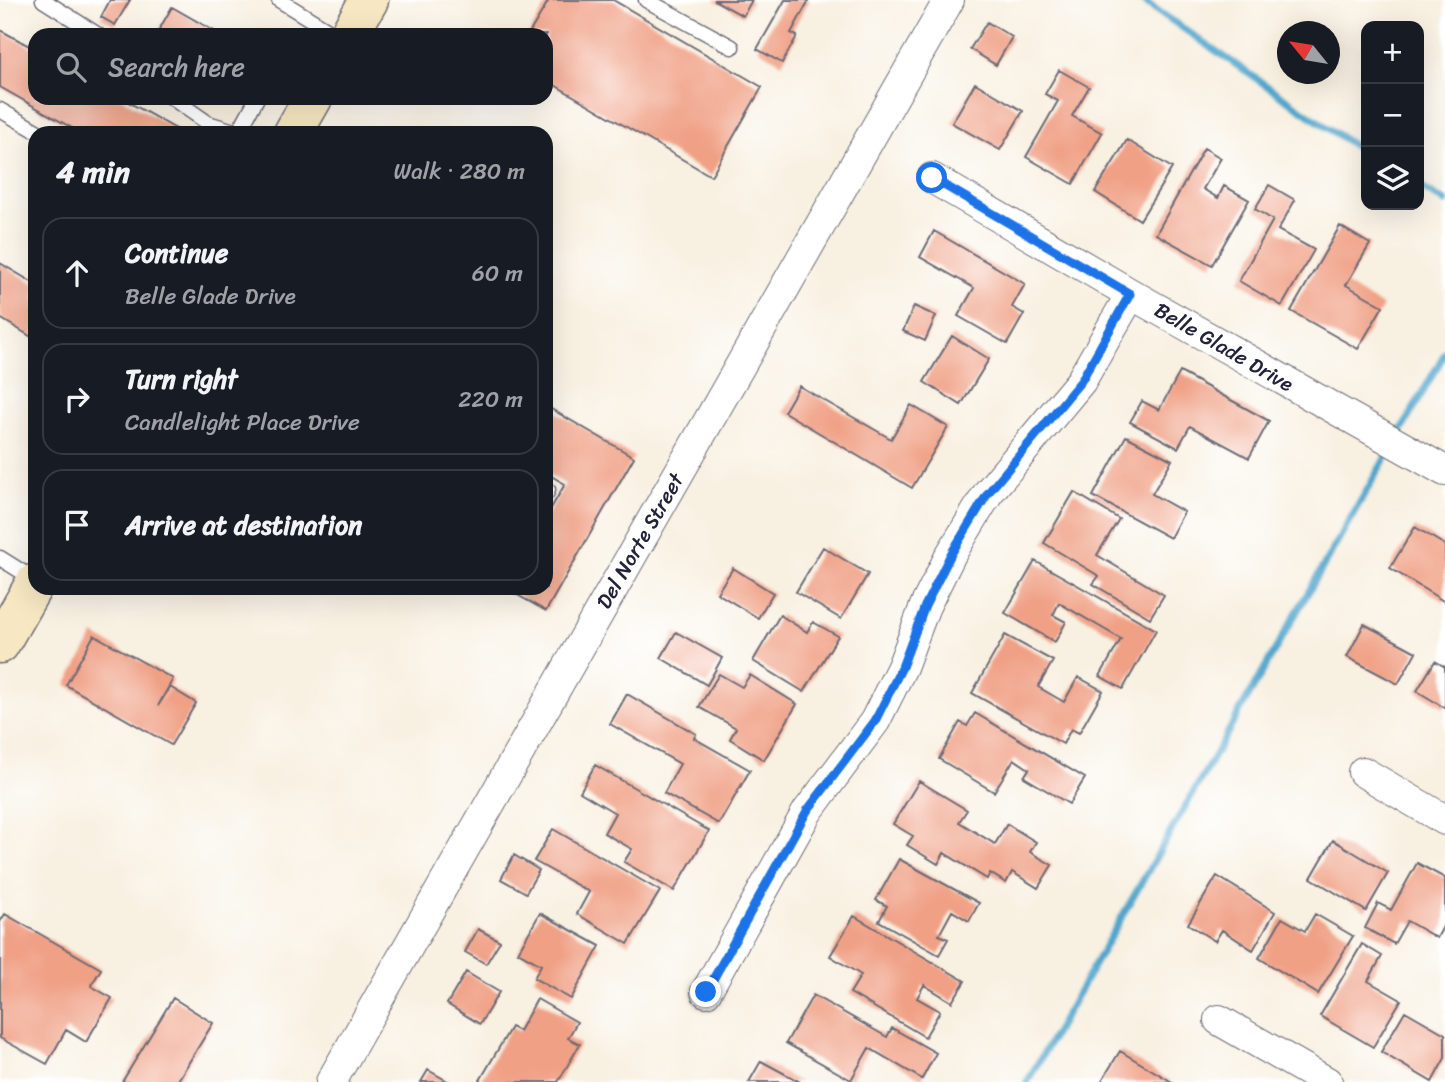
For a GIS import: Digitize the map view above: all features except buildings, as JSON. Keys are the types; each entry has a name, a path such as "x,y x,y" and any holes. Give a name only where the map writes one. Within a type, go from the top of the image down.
{"main road":[{"path":"353,28 369,0"},
{"path":"0,644 28,594"}],"street":[{"name":"Del Norte Street","path":"331,1082 949,0"},
{"name":"Belle Glade Drive","path":"932,178 1130,294 1433,465"},
{"path":"706,992 807,811 875,721 902,667 925,606 951,554 988,493 1081,381 1130,294"},
{"path":"1363,772 1445,820"},
{"path":"1219,1020 1327,1082"}],"lane":[{"path":"43,0 87,28"},
{"path":"279,0 325,28"},
{"path":"646,0 732,47"},
{"path":"182,105 217,126"},
{"path":"241,126 253,105"},
{"path":"0,110 28,126"},
{"path":"0,558 28,576"}],"waterway":[{"path":"1142,0 1361,151"},
{"path":"1424,189 1445,202"},
{"path":"1397,438 1445,353"},
{"path":"1027,1082 1391,448"}],"route":[{"path":"706,992 807,811 875,721 902,667 925,606 951,554 988,493 1081,381 1130,294 932,178"}]}
